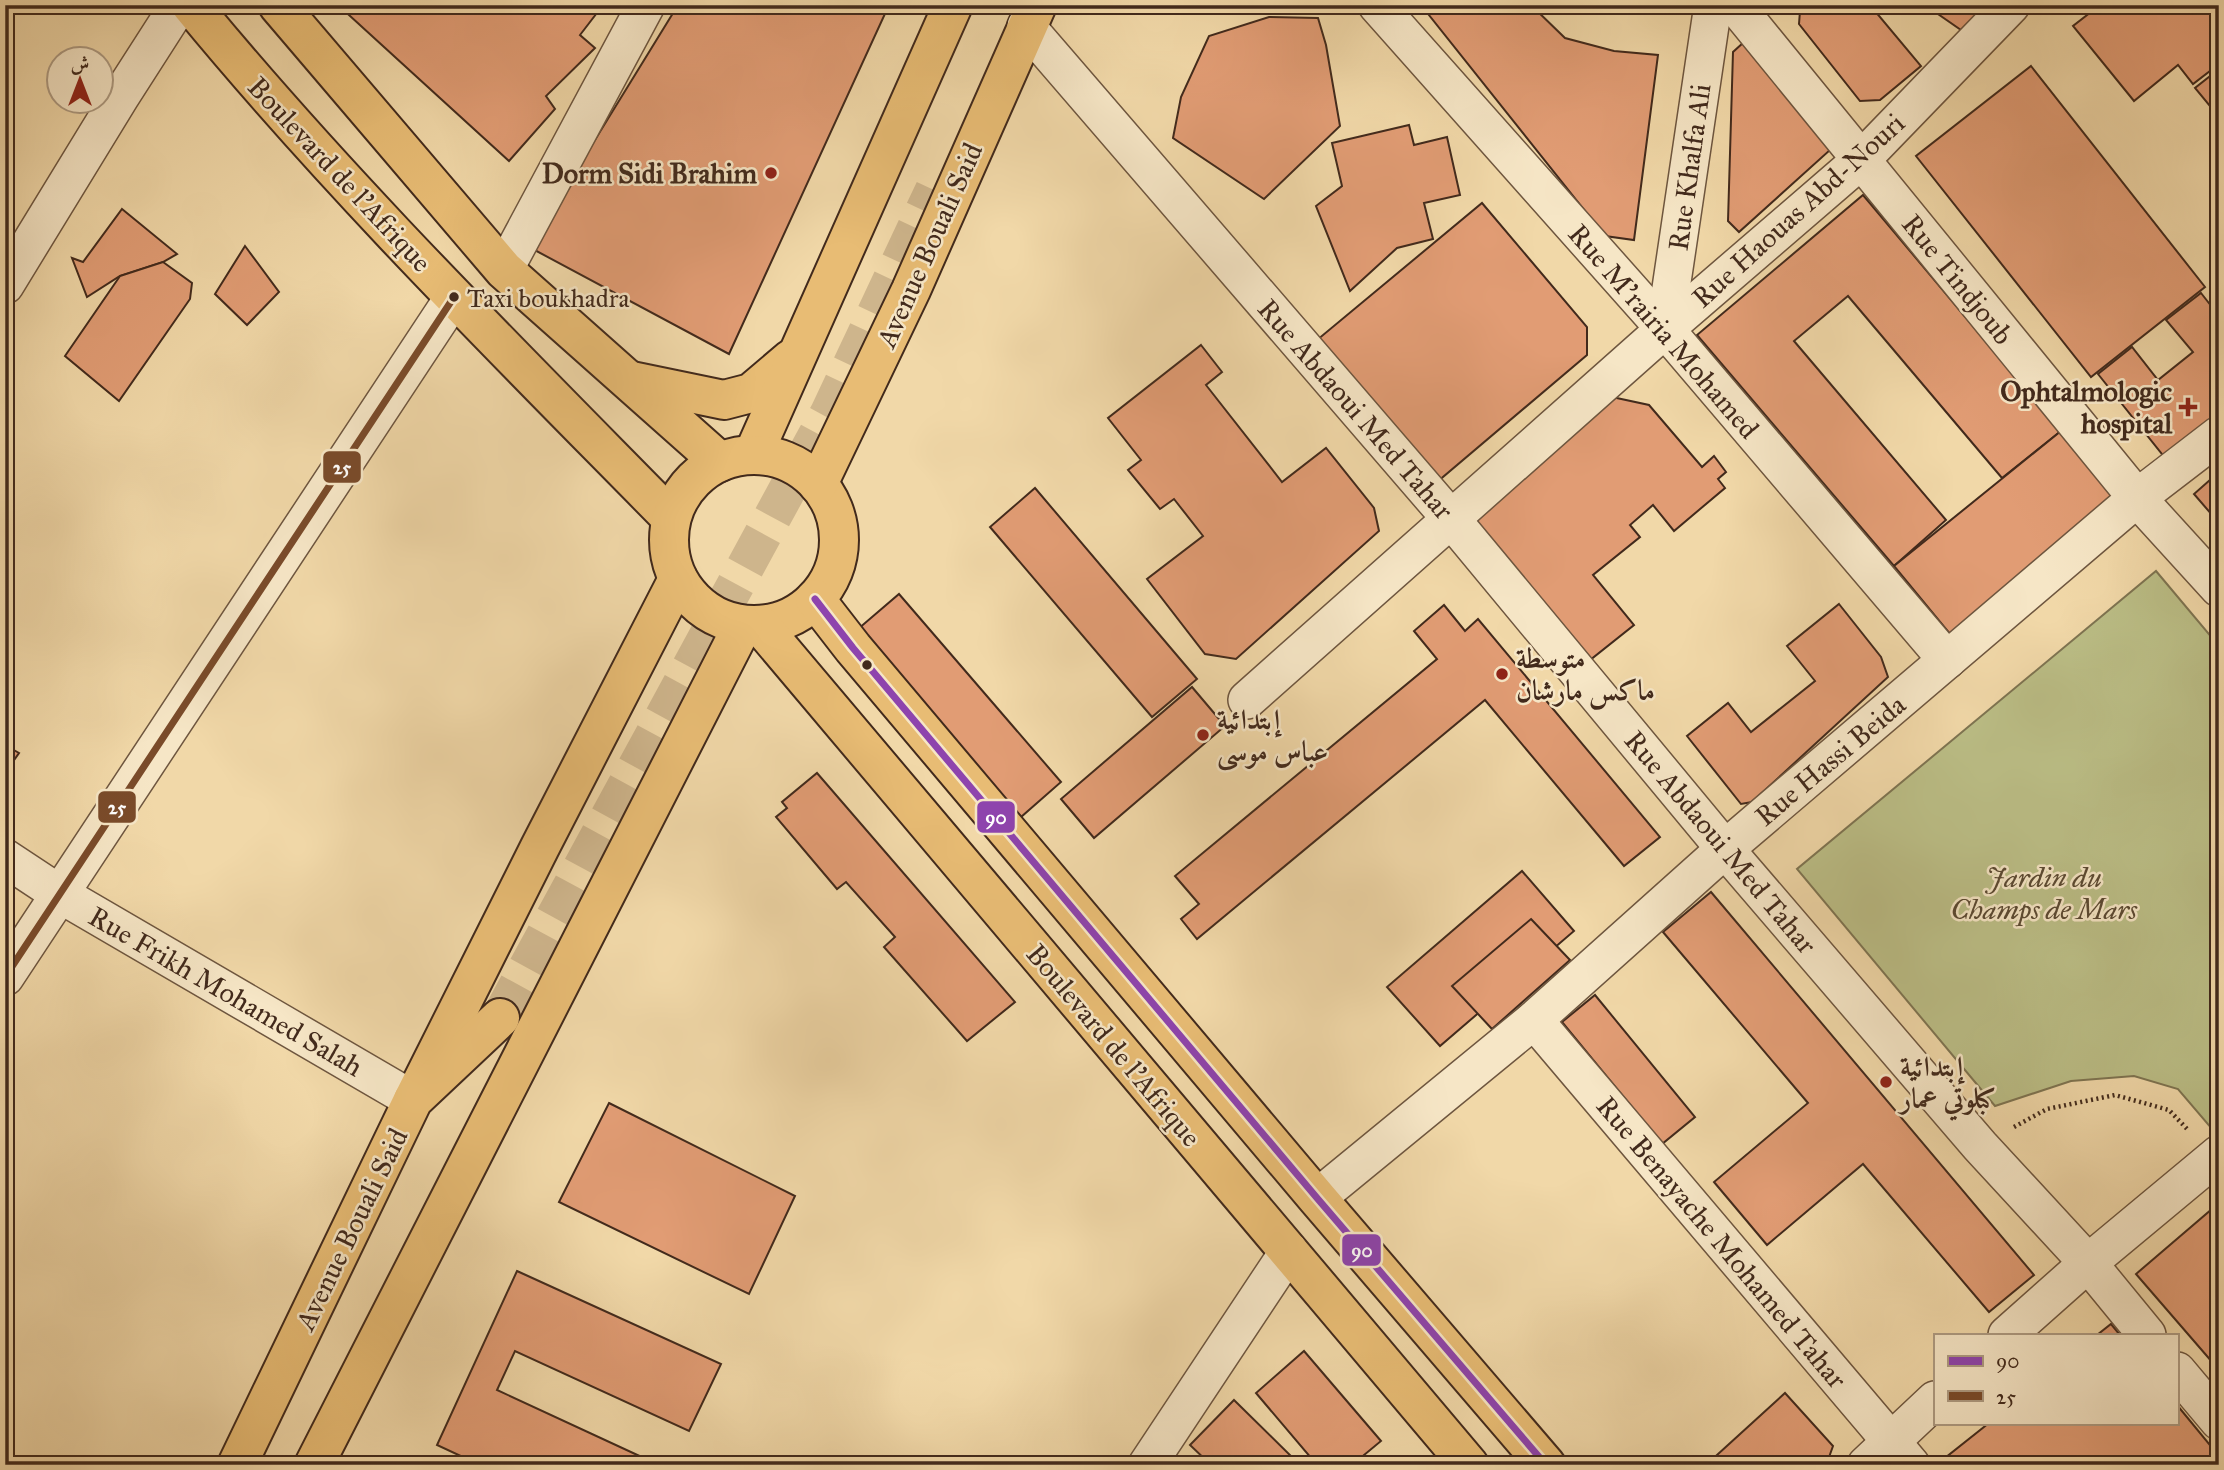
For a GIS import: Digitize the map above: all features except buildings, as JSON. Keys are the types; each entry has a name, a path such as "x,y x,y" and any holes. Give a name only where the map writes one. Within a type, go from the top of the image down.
{"main road":[{"name":"Boulevard de l'Afrique","path":"191,5 255,83 454,297 671,518"},
{"name":"Boulevard de l'Afrique","path":"278,5 504,270 628,380 736,458"},
{"path":"736,458 799,354 953,5"},
{"name":"Avenue Bouali Said","path":"934,190 1024,12"},
{"name":"Avenue Bouali Said","path":"818,484 911,290 1024,12"},
{"path":"628,380 723,400 751,393 799,354"},
{"path":"736,458 777,458 800,468 818,484 831,501 839,542 832,573 815,600 799,613 780,621 751,625 723,619 690,596 678,579 671,560 669,538 671,518 681,495 698,476 736,458"},
{"path":"413,1100 678,579"},
{"name":"Boulevard de l'Afrique","path":"815,600 1317,1198 1546,1465"},
{"name":"Boulevard de l'Afrique","path":"751,625 1289,1251 1469,1465"},
{"path":"314,1465 486,1128 751,625"},
{"name":"Avenue Bouali Said","path":"237,1465 413,1100 499,1017 486,1128"}],"street":[{"path":"5,285 179,5"},
{"path":"504,270 646,5"},
{"name":"Rue M'rairia Mohamed","path":"1377,5 1665,329 1947,660"},
{"name":"Rue Khalfa Ali","path":"1665,329 1713,5"},
{"name":"Rue Tindjoub","path":"1735,5 2137,498 2219,588"},
{"name":"Rue Haouas Abd-Nouri","path":"1247,700 1665,329 1861,160 2011,5"},
{"name":"Rue Abdaoui Med Tahar","path":"1024,12 1726,849 1980,1146 2088,1263 2146,1334"},
{"path":"5,977 454,297"},
{"name":"Rue Hassi Beida","path":"1317,1198 1534,1020 1726,849 2137,498 2219,435"},
{"name":"Rue Frikh Mohamed Salah","path":"5,858 58,893 413,1100"},
{"name":"Rue Benayache Mohamed Tahar","path":"1534,1020 1889,1457"},
{"path":"2008,1334 2216,1156"},
{"path":"1147,1465 1289,1251"},
{"path":"2178,1372 2219,1422"},
{"path":"1889,1457 1934,1401"}],"path":[{"path":"1980,1146 2047,1109 2115,1095 2169,1110 2216,1156"}],"green space":[{"name":"Jardin du Champs de Mars","path":"2156,571 2219,646 2219,1124 2212,1129 2178,1089 2134,1076 2071,1081 1995,1106 1797,869"}],"tunnel":[{"path":"500,1018 829,413 934,190"}],"transit line":[{"name":"25","path":"5,977 454,297"},
{"name":"90","path":"815,599 853,648 1317,1198 1546,1465"}],"place":[{"name":"Dorm Sidi Brahim","path":"771,173"},
{"name":"Taxi boukhadra","path":"454,297"},
{"name":"Ophtalmologic hospital","path":"2188,407"},
{"name":"متوسطة ماكس مارشان","path":"1502,674"},
{"name":"إبتدائية عباس موسى","path":"1203,735"},
{"name":"إبتدائية كبلوتي عمار","path":"1886,1082"}]}
